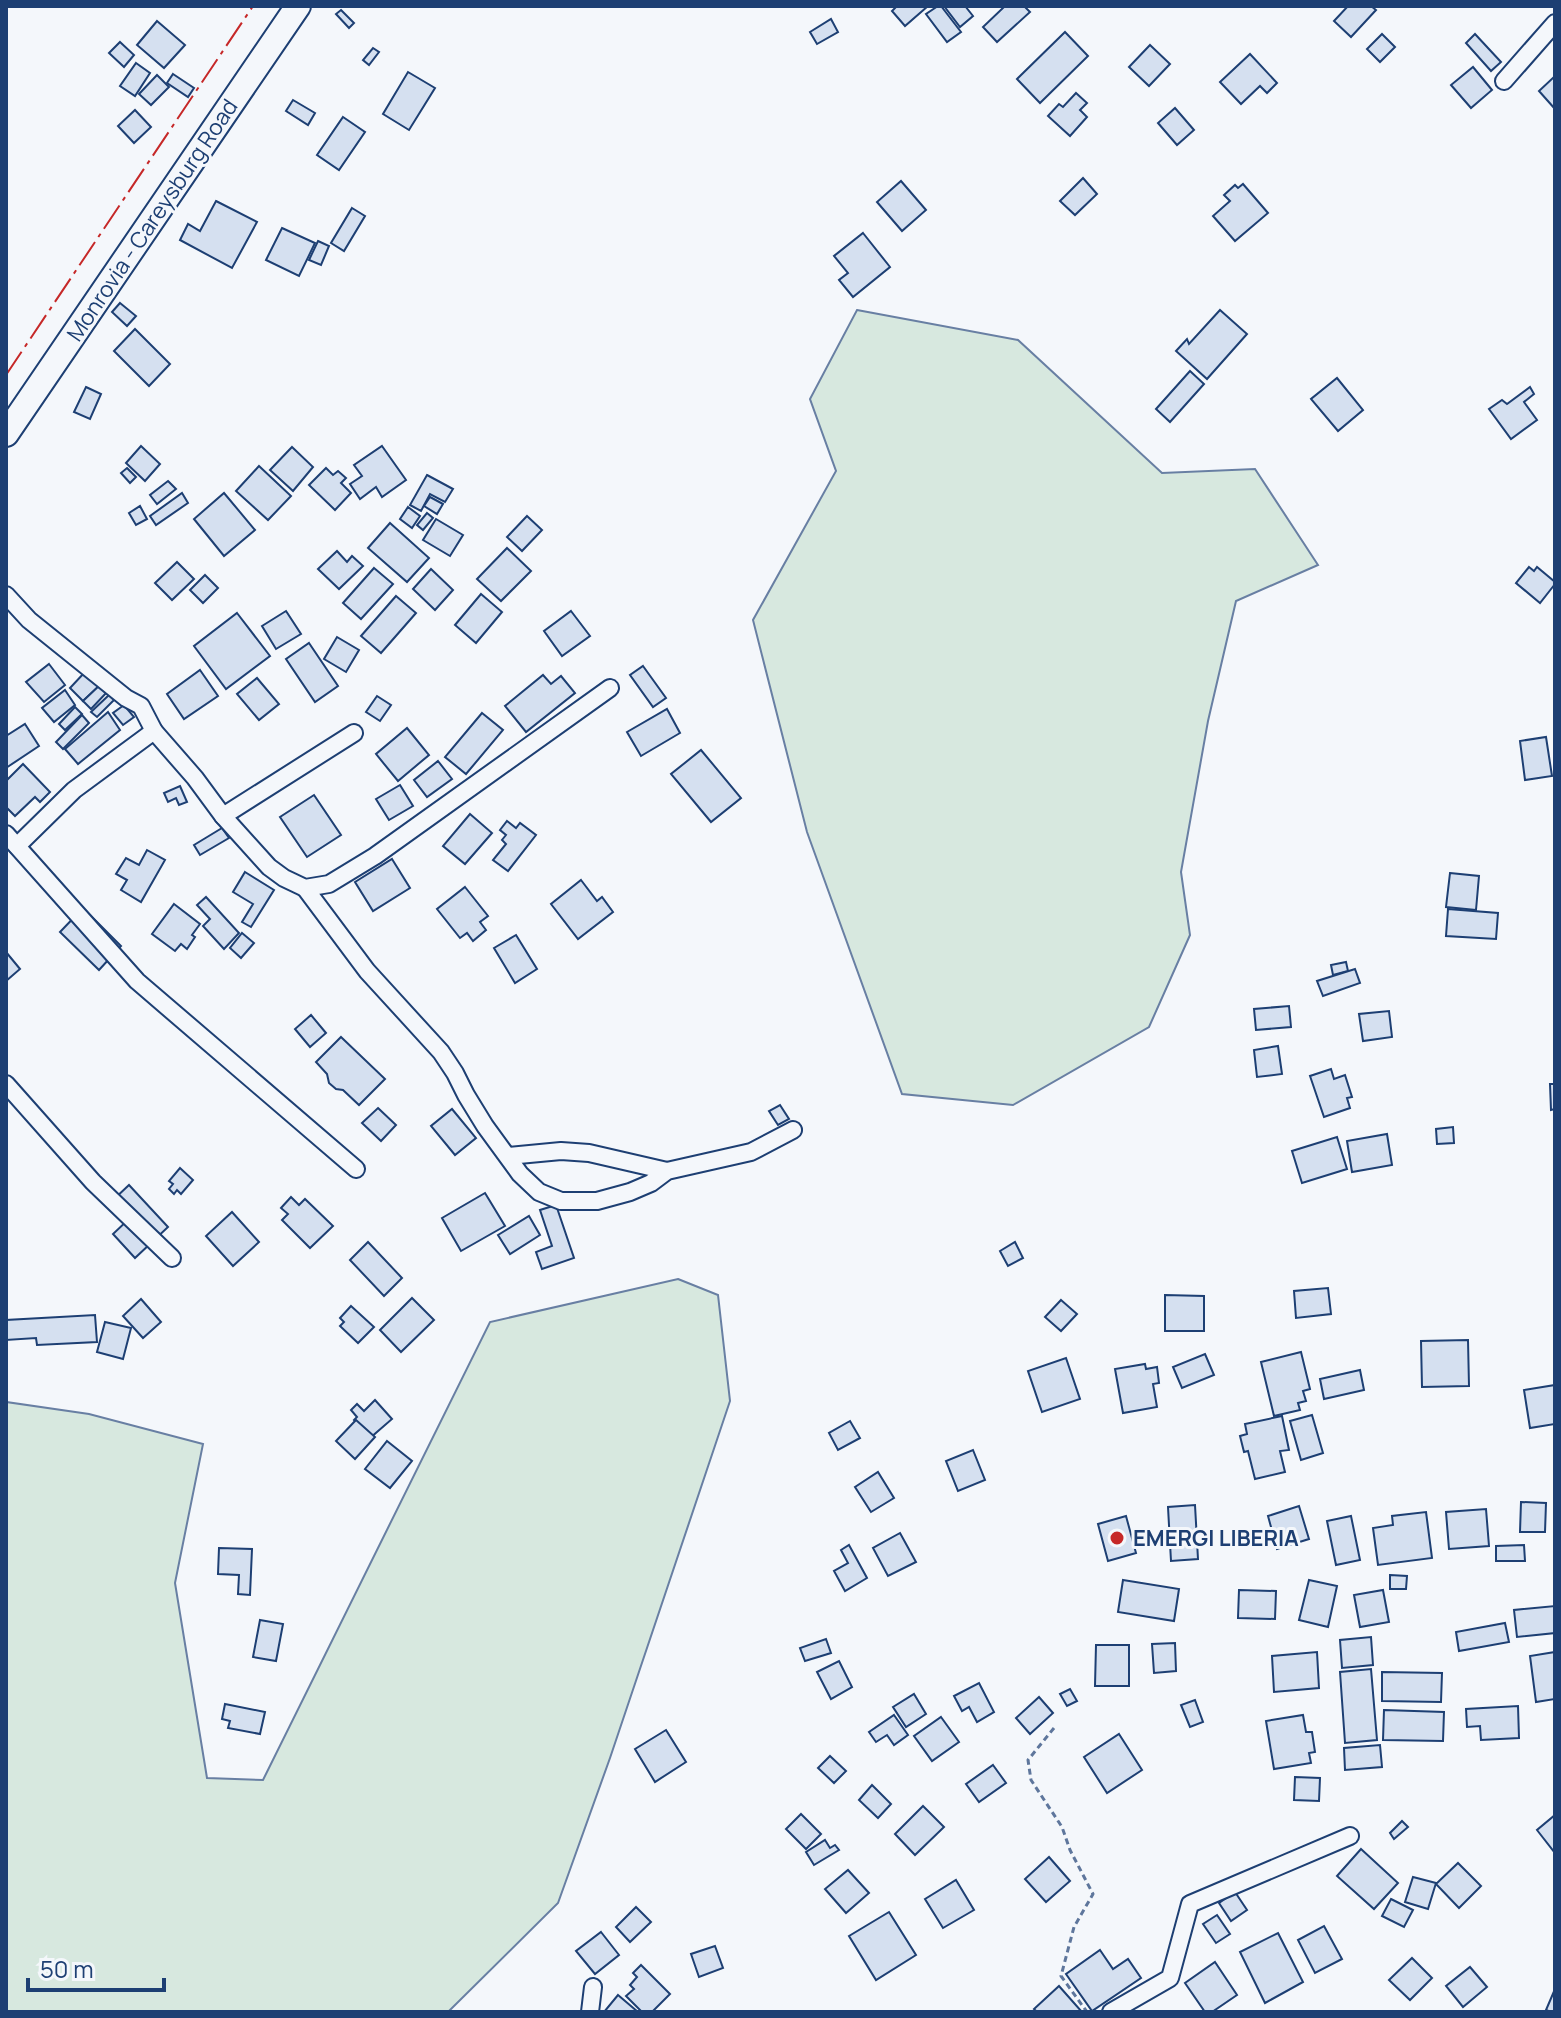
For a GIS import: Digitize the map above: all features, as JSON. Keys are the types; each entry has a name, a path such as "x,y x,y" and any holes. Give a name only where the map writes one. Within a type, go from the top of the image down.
{"main road":[{"name":"Monrovia - Careysburg Road","path":"6,434 298,6"}],"street":[{"path":"1504,81 1555,23"},
{"path":"6,595 29,620 126,698 141,706 154,731 223,816 269,867 305,888 367,971 441,1052 485,1126 520,1174 539,1192 561,1201 597,1201 630,1192 651,1183 667,1171 751,1152 793,1130"},
{"path":"305,888 329,884 375,856 610,688"},
{"path":"154,731 12,840 137,981 356,1169"},
{"path":"223,816 354,733"},
{"path":"6,1084 93,1182 172,1258"},
{"path":"508,1156 561,1151 589,1153 667,1171"},
{"path":"1111,2012 1170,1978 1190,1904 1350,1836"},
{"path":"590,2012 593,1987"}],"path":[{"path":"1054,1728 1028,1760 1031,1780 1062,1827 1093,1894 1074,1927 1061,1976 1087,2012"}],"shaded area":[{"path":"857,310 1018,340 1162,473 1255,469 1318,565 1236,601 1208,721 1181,872 1190,935 1149,1027 1013,1105 902,1094 807,832 753,620 836,471 810,399"},
{"path":"678,1279 718,1295 730,1401 558,1903 448,2012 6,2012 6,1402 89,1414 203,1444 175,1583 207,1778 263,1780 490,1322"}],"building":[{"path":"897,6 928,6 905,26 892,11"},
{"path":"938,6 961,32 947,42 926,14"},
{"path":"944,6 965,6 973,16 960,27"},
{"path":"1005,6 1024,6 1030,12 997,42 983,27"},
{"path":"1348,6 1371,6 1376,10 1351,37 1334,21"},
{"path":"341,10 354,23 349,28 336,14"},
{"path":"831,19 838,32 817,44 810,32"},
{"path":"157,21 185,45 164,68 137,45"},
{"path":"1065,32 1088,56 1040,103 1017,79"},
{"path":"1382,34 1395,47 1380,62 1367,49"},
{"path":"1475,34 1501,62 1491,71 1466,43"},
{"path":"120,42 134,55 124,67 109,53"},
{"path":"1150,45 1170,64 1149,86 1129,67"},
{"path":"373,48 379,52 369,65 363,60"},
{"path":"1250,54 1277,83 1267,93 1260,86 1241,104 1220,82"},
{"path":"136,63 150,73 135,96 120,86"},
{"path":"1473,67 1492,90 1471,108 1451,85"},
{"path":"408,72 435,88 409,130 383,114"},
{"path":"173,74 194,88 188,97 167,83"},
{"path":"157,75 169,87 151,105 139,94"},
{"path":"1555,76 1555,109 1539,91"},
{"path":"1076,93 1087,103 1080,110 1087,117 1070,136 1048,116 1059,104 1063,107"},
{"path":"293,100 315,113 308,125 286,111"},
{"path":"1175,108 1194,130 1177,145 1158,123"},
{"path":"135,110 151,127 134,143 118,126"},
{"path":"343,117 365,132 339,170 317,155"},
{"path":"1083,178 1097,194 1075,215 1060,201"},
{"path":"901,181 926,210 902,231 877,202"},
{"path":"1243,184 1268,213 1235,241 1213,216 1230,201 1224,195 1235,185 1238,188"},
{"path":"216,201 257,222 232,268 180,240 188,224 200,231"},
{"path":"352,208 365,216 344,251 331,243"},
{"path":"282,228 315,243 299,276 266,260"},
{"path":"863,233 890,267 853,297 839,280 848,273 834,256"},
{"path":"318,241 329,246 321,265 309,260"},
{"path":"120,303 136,316 127,326 112,312"},
{"path":"1220,310 1247,334 1207,379 1176,351 1187,339 1189,344"},
{"path":"135,329 170,364 149,386 114,351"},
{"path":"1190,371 1204,384 1170,422 1156,409"},
{"path":"1337,378 1363,410 1338,431 1311,399"},
{"path":"86,387 101,394 90,419 74,412"},
{"path":"1530,387 1534,394 1524,402 1537,420 1511,439 1489,409 1502,400 1507,404"},
{"path":"141,446 160,464 145,481 126,463"},
{"path":"382,446 406,480 382,497 376,487 360,499 350,484 362,476 354,465"},
{"path":"292,447 313,467 293,491 270,470"},
{"path":"259,466 291,496 268,520 236,491"},
{"path":"127,468 136,477 130,483 121,473"},
{"path":"326,468 333,475 338,471 346,478 341,483 351,493 335,510 309,485"},
{"path":"427,475 453,489 445,502 430,494 421,511 410,505"},
{"path":"168,481 176,489 157,504 150,495"},
{"path":"182,493 188,503 156,525 150,516"},
{"path":"224,493 255,530 224,556 194,519"},
{"path":"430,497 443,504 437,514 424,506"},
{"path":"140,506 147,519 136,525 129,513"},
{"path":"408,507 420,516 412,528 400,519"},
{"path":"427,513 433,518 423,530 417,525"},
{"path":"527,516 542,530 522,551 507,537"},
{"path":"436,519 463,535 450,556 423,540"},
{"path":"390,523 429,558 407,582 368,548"},
{"path":"507,548 531,571 501,601 477,579"},
{"path":"337,551 347,562 352,556 363,566 339,589 318,569"},
{"path":"177,562 194,579 172,600 155,583"},
{"path":"1529,567 1534,571 1537,567 1555,582 1540,603 1516,583"},
{"path":"374,568 393,584 361,619 343,603"},
{"path":"431,569 453,590 435,610 413,589"},
{"path":"205,575 218,588 203,603 190,590"},
{"path":"481,594 502,612 476,643 455,625"},
{"path":"396,596 416,613 381,653 361,636"},
{"path":"286,611 301,634 276,649 262,626"},
{"path":"571,611 590,636 562,656 544,631"},
{"path":"237,613 270,656 226,689 194,646"},
{"path":"337,637 359,650 346,672 324,659"},
{"path":"309,643 338,686 315,702 286,659"},
{"path":"49,664 65,685 44,702 26,682"},
{"path":"643,666 666,698 653,707 630,675"},
{"path":"200,670 218,696 184,719 167,694"},
{"path":"85,672 99,686 83,701 70,688"},
{"path":"543,675 551,684 561,676 575,693 526,732 505,706"},
{"path":"257,678 279,704 259,720 237,694"},
{"path":"101,684 108,691 91,709 83,701"},
{"path":"65,690 75,705 54,722 42,708"},
{"path":"109,695 114,700 97,717 91,712"},
{"path":"377,696 391,705 380,721 366,712"},
{"path":"124,705 134,717 123,725 113,713"},
{"path":"75,707 82,714 65,730 59,724"},
{"path":"667,709 680,733 641,756 627,732"},
{"path":"108,712 120,730 78,764 65,749"},
{"path":"482,713 503,730 466,774 445,757"},
{"path":"82,715 89,723 63,749 56,742"},
{"path":"25,724 39,746 6,768 6,736"},
{"path":"407,728 429,755 398,781 376,754"},
{"path":"1546,737 1552,776 1525,780 1520,741"},
{"path":"701,750 741,798 711,822 671,774"},
{"path":"438,761 452,779 427,797 414,780"},
{"path":"23,764 50,792 40,802 35,797 15,816 6,807 6,781"},
{"path":"400,785 413,806 389,820 376,799"},
{"path":"180,786 187,802 179,805 176,798 168,802 164,793"},
{"path":"314,795 341,835 307,857 280,817"},
{"path":"470,814 492,833 465,864 443,846"},
{"path":"507,821 516,828 520,823 536,835 508,871 493,860 506,844 502,840 506,835 500,830"},
{"path":"222,828 229,838 200,855 194,845"},
{"path":"147,850 165,860 141,902 121,890 127,880 116,874 126,858 139,865"},
{"path":"392,859 410,888 373,911 355,882"},
{"path":"245,872 274,890 251,927 242,922 253,904 233,892"},
{"path":"1450,873 1479,876 1476,910 1446,907"},
{"path":"581,880 597,901 602,897 613,912 578,939 551,904"},
{"path":"465,887 488,916 480,922 486,930 473,941 467,933 460,938 437,909"},
{"path":"206,897 239,933 224,949 203,926 210,919 197,905"},
{"path":"174,904 200,924 187,949 181,944 175,951 152,934"},
{"path":"83,908 121,946 99,970 60,932"},
{"path":"1448,909 1498,913 1496,939 1446,936"},
{"path":"242,933 254,943 241,958 230,948"},
{"path":"516,935 537,969 515,983 494,948"},
{"path":"6,952 20,969 6,981"},
{"path":"1346,962 1348,971 1333,975 1331,965"},
{"path":"1355,969 1360,983 1323,996 1317,981"},
{"path":"1289,1006 1291,1027 1256,1030 1254,1009"},
{"path":"1389,1011 1392,1037 1363,1041 1359,1014"},
{"path":"311,1015 326,1033 310,1047 295,1029"},
{"path":"341,1037 385,1079 359,1105 343,1090 329,1083 327,1074 316,1062"},
{"path":"1278,1046 1282,1074 1257,1077 1254,1050"},
{"path":"1331,1069 1334,1079 1345,1075 1352,1097 1347,1098 1350,1108 1324,1117 1310,1076"},
{"path":"1550,1084 1555,1084 1555,1109 1551,1110"},
{"path":"780,1105 789,1119 778,1125 769,1111"},
{"path":"378,1108 396,1125 381,1141 362,1123"},
{"path":"452,1109 476,1138 455,1155 431,1126"},
{"path":"1453,1127 1454,1143 1437,1144 1436,1129"},
{"path":"1387,1134 1392,1165 1352,1172 1347,1141"},
{"path":"1337,1137 1347,1169 1302,1183 1292,1151"},
{"path":"180,1168 193,1180 181,1194 177,1190 174,1194 169,1189 173,1184 169,1181"},
{"path":"129,1185 168,1227 135,1258 113,1234 130,1218 113,1200"},
{"path":"485,1193 505,1226 461,1251 442,1218"},
{"path":"291,1197 299,1205 305,1199 333,1226 310,1248 282,1220 288,1214 281,1208"},
{"path":"556,1205 574,1258 542,1269 536,1252 552,1246 540,1210"},
{"path":"232,1212 259,1242 233,1266 206,1236"},
{"path":"529,1216 540,1235 510,1254 498,1235"},
{"path":"368,1242 402,1278 384,1296 350,1260"},
{"path":"1015,1242 1023,1258 1008,1266 1000,1251"},
{"path":"1328,1288 1331,1314 1296,1318 1294,1291"},
{"path":"1165,1295 1204,1296 1204,1331 1165,1331"},
{"path":"412,1298 434,1320 401,1352 380,1330"},
{"path":"141,1299 161,1322 143,1338 123,1316"},
{"path":"1061,1300 1077,1314 1061,1331 1045,1317"},
{"path":"351,1306 374,1327 358,1343 340,1326 344,1322 340,1318"},
{"path":"95,1315 97,1342 37,1345 36,1338 6,1340 6,1320"},
{"path":"105,1322 131,1328 123,1359 97,1352"},
{"path":"1468,1340 1469,1386 1422,1387 1421,1341"},
{"path":"1301,1352 1310,1389 1303,1391 1306,1401 1298,1403 1300,1410 1274,1416 1261,1362"},
{"path":"1205,1354 1214,1375 1182,1388 1173,1367"},
{"path":"1066,1358 1080,1399 1042,1412 1028,1371"},
{"path":"1145,1364 1146,1369 1157,1367 1159,1383 1153,1384 1157,1407 1123,1413 1115,1369"},
{"path":"1360,1370 1364,1390 1324,1399 1320,1379"},
{"path":"1555,1385 1555,1424 1530,1428 1524,1390"},
{"path":"375,1400 392,1419 370,1438 354,1420 357,1417 351,1410 357,1404 364,1411"},
{"path":"1312,1415 1323,1453 1301,1460 1290,1421"},
{"path":"1282,1416 1289,1450 1280,1451 1285,1472 1255,1479 1248,1451 1244,1452 1240,1436 1247,1434 1245,1424"},
{"path":"356,1420 375,1437 355,1459 336,1441"},
{"path":"850,1421 860,1438 838,1450 829,1433"},
{"path":"387,1441 412,1461 390,1488 365,1469"},
{"path":"973,1450 985,1480 958,1491 946,1461"},
{"path":"878,1472 894,1498 871,1512 855,1487"},
{"path":"1521,1502 1546,1503 1545,1532 1520,1532"},
{"path":"1195,1505 1198,1559 1171,1561 1168,1507"},
{"path":"1299,1506 1309,1539 1277,1549 1268,1516"},
{"path":"1486,1509 1489,1546 1449,1549 1446,1512"},
{"path":"1426,1512 1432,1558 1378,1565 1373,1528 1393,1525 1392,1516"},
{"name":"EMERGI LIBERIA","path":"1126,1516 1136,1553 1108,1561 1098,1524"},
{"path":"1351,1516 1360,1560 1336,1565 1327,1521"},
{"path":"900,1533 916,1562 888,1576 873,1548"},
{"path":"849,1545 867,1578 845,1591 834,1571 848,1563 841,1550"},
{"path":"1524,1545 1525,1561 1496,1561 1496,1546"},
{"path":"219,1548 252,1549 250,1595 238,1594 239,1575 218,1574"},
{"path":"1390,1575 1407,1576 1406,1589 1390,1589"},
{"path":"1123,1580 1179,1589 1174,1621 1118,1612"},
{"path":"1309,1580 1337,1586 1328,1627 1299,1620"},
{"path":"1239,1590 1276,1591 1275,1619 1238,1618"},
{"path":"1383,1590 1389,1622 1360,1627 1354,1595"},
{"path":"1555,1606 1555,1633 1517,1637 1514,1610"},
{"path":"260,1620 283,1624 276,1661 253,1657"},
{"path":"1505,1623 1509,1642 1459,1651 1456,1632"},
{"path":"1371,1637 1373,1665 1342,1668 1340,1640"},
{"path":"826,1639 831,1653 805,1661 800,1648"},
{"path":"1175,1643 1176,1671 1154,1673 1152,1644"},
{"path":"1096,1645 1129,1645 1129,1686 1095,1686"},
{"path":"1317,1652 1319,1688 1274,1692 1272,1656"},
{"path":"1555,1652 1555,1699 1536,1702 1530,1656"},
{"path":"839,1661 852,1687 831,1699 817,1672"},
{"path":"1371,1669 1377,1740 1345,1743 1340,1672"},
{"path":"1382,1672 1442,1673 1441,1702 1382,1701"},
{"path":"979,1683 994,1712 977,1722 969,1707 962,1711 954,1696"},
{"path":"1070,1689 1077,1701 1067,1706 1060,1694"},
{"path":"914,1694 926,1714 906,1727 893,1707"},
{"path":"1039,1697 1053,1713 1030,1734 1016,1718"},
{"path":"1195,1700 1203,1722 1190,1727 1181,1705"},
{"path":"225,1704 265,1712 260,1734 228,1728 230,1721 222,1719"},
{"path":"1518,1706 1519,1738 1481,1740 1480,1726 1467,1727 1466,1709"},
{"path":"1384,1710 1444,1712 1443,1741 1383,1740"},
{"path":"894,1715 908,1735 894,1745 887,1735 876,1742 869,1732"},
{"path":"1303,1715 1306,1732 1312,1732 1315,1752 1309,1753 1311,1763 1274,1769 1266,1721"},
{"path":"941,1717 959,1742 932,1761 914,1736"},
{"path":"666,1730 686,1762 655,1782 635,1749"},
{"path":"1119,1734 1142,1770 1107,1793 1084,1757"},
{"path":"1380,1745 1382,1767 1345,1770 1344,1748"},
{"path":"830,1756 846,1771 834,1783 818,1768"},
{"path":"993,1765 1006,1783 979,1802 966,1784"},
{"path":"1295,1777 1320,1778 1319,1801 1294,1800"},
{"path":"872,1785 891,1804 878,1818 859,1800"},
{"path":"923,1806 944,1827 915,1855 895,1834"},
{"path":"801,1814 821,1834 806,1849 786,1829"},
{"path":"1555,1815 1555,1853 1537,1830"},
{"path":"1402,1821 1408,1827 1394,1839 1390,1833"},
{"path":"825,1840 830,1848 835,1845 839,1850 814,1865 806,1852"},
{"path":"1361,1849 1398,1883 1374,1909 1337,1876"},
{"path":"1049,1857 1070,1881 1046,1902 1025,1879"},
{"path":"1458,1863 1481,1886 1459,1908 1436,1884"},
{"path":"848,1870 869,1893 846,1913 825,1889"},
{"path":"1413,1877 1436,1883 1428,1909 1405,1902"},
{"path":"956,1880 974,1910 943,1928 925,1899"},
{"path":"1235,1892 1247,1910 1231,1921 1219,1903"},
{"path":"1391,1899 1413,1910 1404,1927 1382,1916"},
{"path":"636,1907 651,1922 630,1942 616,1927"},
{"path":"889,1912 916,1955 876,1980 849,1936"},
{"path":"1217,1915 1230,1934 1216,1943 1203,1924"},
{"path":"1324,1926 1342,1959 1315,1973 1298,1940"},
{"path":"601,1932 619,1955 595,1974 576,1951"},
{"path":"1278,1933 1303,1982 1265,2003 1240,1952"},
{"path":"715,1946 723,1968 699,1977 691,1954"},
{"path":"1100,1950 1113,1969 1128,1959 1141,1978 1092,2011 1066,1974"},
{"path":"1412,1958 1432,1978 1410,2000 1389,1980"},
{"path":"1215,1962 1237,1995 1212,2012 1205,2012 1185,1983"},
{"path":"641,1965 670,1994 652,2012 642,2012 626,1996 634,1989 630,1985 637,1977 633,1973"},
{"path":"1470,1967 1487,1987 1463,2007 1446,1986"},
{"path":"1059,1986 1082,2012 1037,2012 1034,2009"},
{"path":"1555,1989 1555,2012 1551,2012 1546,2010"},
{"path":"618,1995 638,2012 604,2012"}],"power":[{"path":"6,375 253,6"}],"place":[{"name":"EMERGI LIBERIA","path":"1117,1538"}]}
